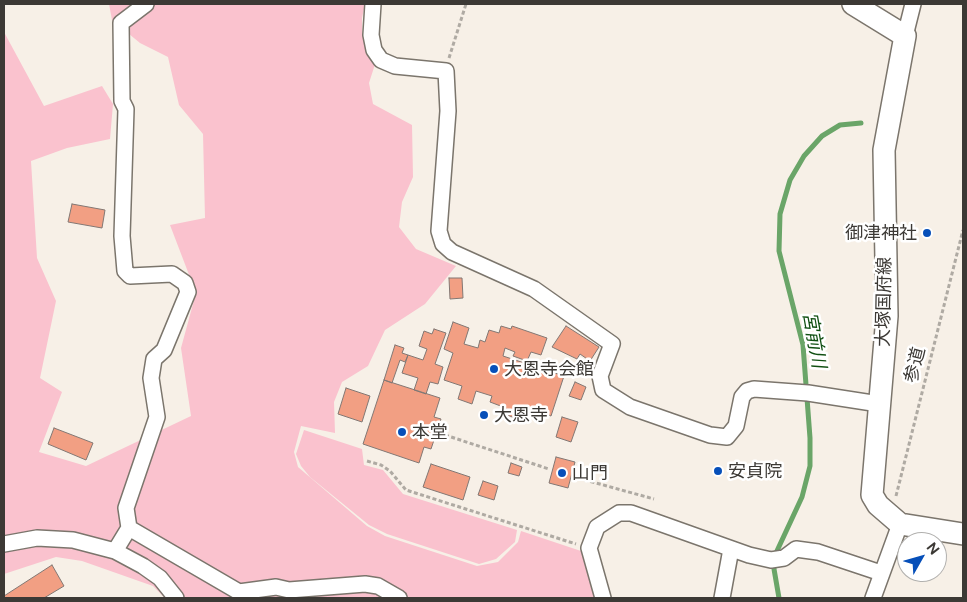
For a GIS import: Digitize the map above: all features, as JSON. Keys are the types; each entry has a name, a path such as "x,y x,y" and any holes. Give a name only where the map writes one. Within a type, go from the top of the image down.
{"main road":[{"path":"853,4 905,36"},
{"name":"大塚国府線","path":"905,36 884,150 887,316 872,494 878,506 900,524 962,533"}],"street":[{"path":"115,551 130,528 126,508 157,417 152,378 154,359 164,350 188,292 185,282 172,274 130,276 125,271 122,236 126,109 122,101 121,23 146,4"},
{"path":"374,4 371,34 374,50 381,60 395,66 446,71 448,111 439,230 443,244 452,252 534,289 612,344 600,376 603,390 630,407 710,435 727,437 736,426 742,397 747,391 754,389 808,393 879,404"},
{"path":"905,36 913,4"},
{"path":"603,598 589,548 597,527 619,513 631,513 731,549 771,560 784,558 796,549 818,552 881,573"},
{"path":"873,598 900,524"},
{"path":"130,528 239,592 276,587 289,590 365,584 378,586 399,598"},
{"path":"4,544 37,538 73,540 115,551 143,566 160,578 176,598"},
{"path":"722,598 731,549"}],"path":[{"path":"446,71 457,26 466,4"},
{"name":"参道","path":"896,497 963,230"},
{"path":"445,435 549,469"},
{"path":"367,461 381,465 390,471 406,490 589,548"},
{"path":"578,478 654,499"}],"shaded area":[{"path":"109,4 365,4 362,32 377,58 369,83 373,104 412,125 413,177 402,202 399,227 416,249 456,266 425,304 385,330 368,366 342,382 334,402 335,433 301,426 294,452 298,467 367,526 385,536 477,566 498,562 518,542 521,531 584,552 598,598 165,598 153,586 82,561 56,557 4,574 4,32 44,106 102,86 113,104 110,139 67,148 31,161 37,258 56,301 40,378 62,392 39,452 86,466 191,416 181,348 196,293 170,225 205,218 203,134 179,105 168,57 140,43 112,20"},
{"path":"304,430 362,449 364,465 383,470 403,494 517,530 515,542 496,559 479,564 387,534 369,525 310,477 301,466 296,454"}],"building":[{"path":"72,204 105,210 102,228 68,222"},
{"path":"449,278 462,278 463,298 450,299"},
{"name":"大恩寺会館","path":"453,322 469,328 464,344 478,348 480,340 485,342 489,330 499,333 501,326 511,329 512,326 547,338 541,355 531,352 527,361 513,356 515,352 505,348 503,356 564,376 551,416 530,409 528,415 520,412 518,419 504,414 506,408 490,402 492,396 476,391 472,404 458,399 462,386 444,380 453,353 444,349"},
{"path":"566,326 599,347 590,361 580,354 577,359 552,347"},
{"path":"434,329 446,333 435,364 443,367 438,384 430,382 426,394 414,390 418,378 402,373 408,355 423,360 427,349 419,346 424,331 432,334"},
{"path":"395,345 404,348 402,353 408,355 405,362 400,360 392,383 384,380"},
{"name":"本堂","path":"384,380 440,398 434,417 441,419 431,449 424,447 419,463 363,444"},
{"path":"575,382 586,387 581,400 569,396"},
{"path":"346,388 370,396 362,422 338,414"},
{"path":"562,417 578,422 571,442 556,437"},
{"path":"54,428 93,443 86,460 48,444"},
{"name":"山門","path":"556,457 575,462 568,488 549,483"},
{"path":"511,463 522,467 519,476 508,473"},
{"path":"431,464 470,477 463,500 423,487"},
{"path":"483,481 498,486 494,500 478,495"},
{"path":"52,565 64,586 44,598 4,598 4,596"}],"waterway":[{"name":"宮前川","path":"779,598 774,569 776,553 802,497 810,466 810,438 803,345 779,251 780,214 790,180 804,156 822,136 840,125 861,123"}],"place":[{"name":"御津神社","path":"927,233"},
{"name":"大恩寺会館","path":"494,369"},
{"name":"大恩寺","path":"484,415"},
{"name":"本堂","path":"402,432"},
{"name":"安貞院","path":"718,471"},
{"name":"山門","path":"562,473"}]}
